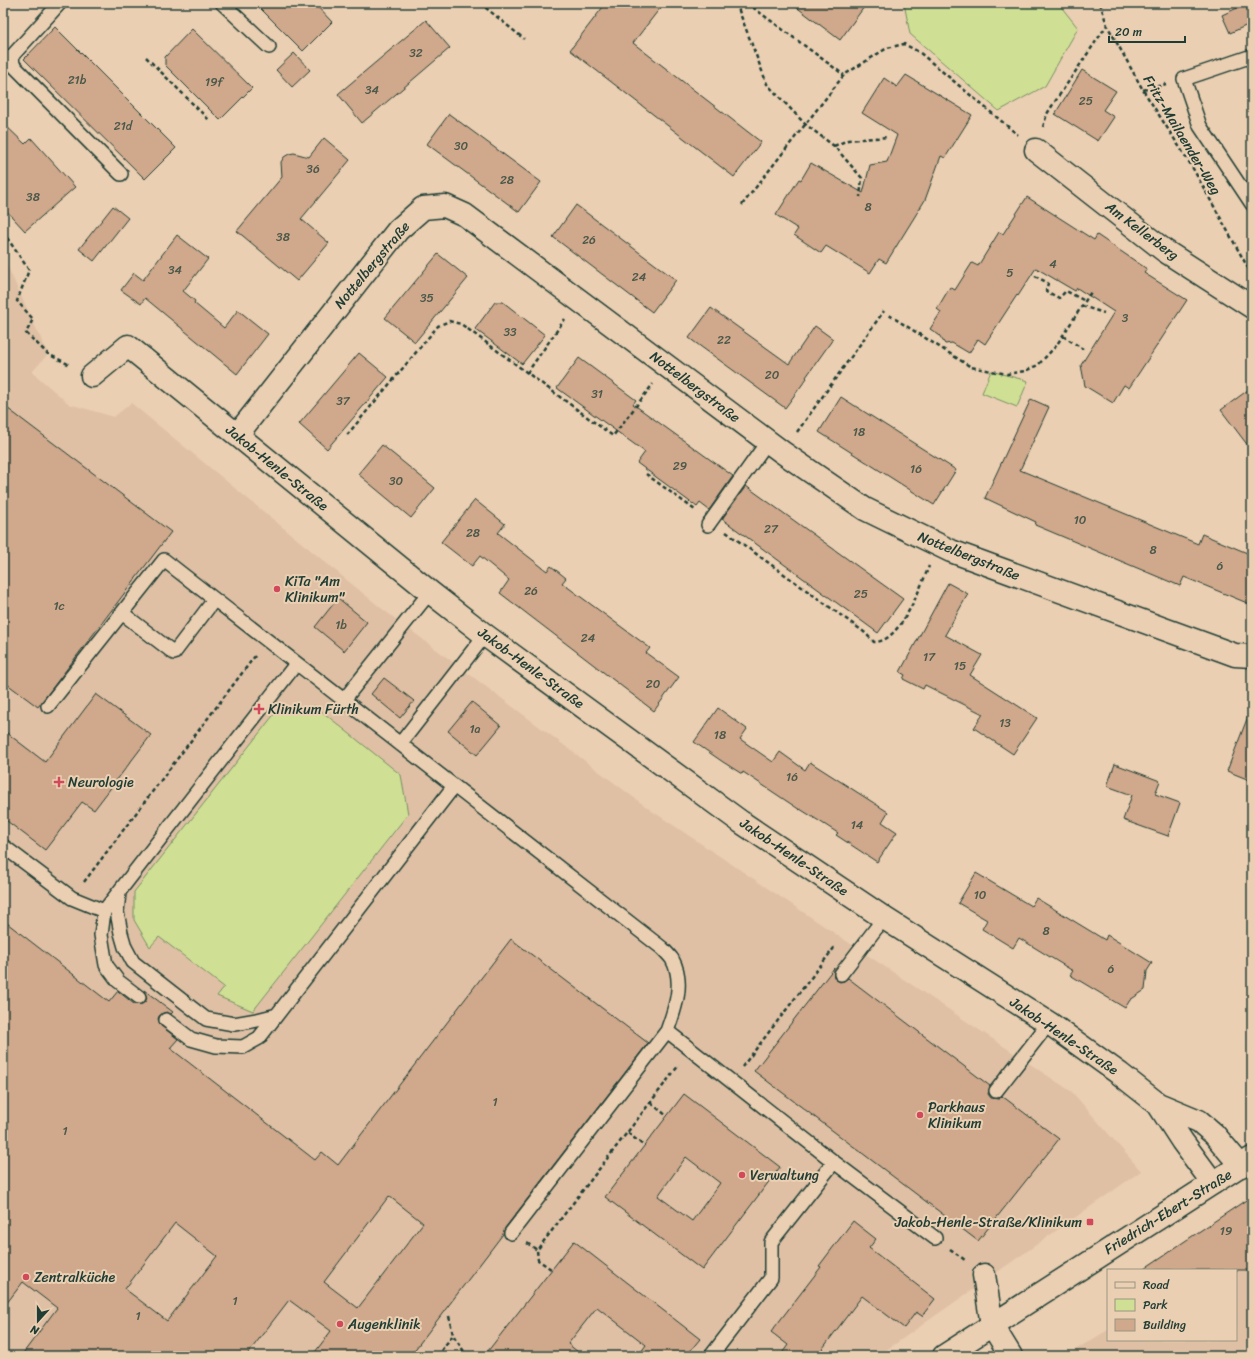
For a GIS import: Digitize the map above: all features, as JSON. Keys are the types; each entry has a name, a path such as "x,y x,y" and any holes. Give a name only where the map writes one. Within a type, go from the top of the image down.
{"street":[{"name":"Am Kellerberg","path":"1036,150 1165,251 1252,307"},
{"name":"Nottelbergstraße","path":"237,435 398,230 423,208 445,206 465,215 775,447 865,509 951,551 1235,655 1252,656"},
{"name":"Jakob-Henle-Straße","path":"92,376 128,346 485,635 741,822 884,918 1049,1023 1120,1074 1158,1104 1199,1121 1246,1162"},
{"name":"Jakob-Henle-Straße","path":"1158,1104 1182,1141 1214,1183"},
{"name":"Friedrich-Ebert-Straße","path":"944,1356 1246,1162"},
{"path":"984,1275 992,1325 1011,1356"}],"lane":[{"path":"60,3 12,56 13,65 121,174"},
{"path":"222,3 269,47"},
{"path":"1252,56 1184,79 1200,126 1252,204"},
{"path":"710,523 775,447"},
{"path":"48,706 164,560 266,641 662,948 672,958 676,969 678,989 675,1008 667,1031 511,1233"},
{"path":"343,700 430,592"},
{"path":"122,613 174,653 214,600"},
{"path":"400,744 485,635"},
{"path":"139,997 118,981 106,964 101,934 104,911 296,664"},
{"path":"166,1020 191,1039 216,1046 243,1046 259,1038 454,786"},
{"path":"3,846 72,898 104,911"},
{"path":"119,893 117,912 121,933 125,947 133,962 206,1019 234,1024 277,1015"},
{"path":"841,974 884,918"},
{"path":"996,1091 1049,1023"},
{"path":"667,1031 834,1162 935,1238"},
{"path":"711,1356 771,1278 771,1242 834,1162"}],"path":[{"path":"480,3 524,39"},
{"path":"736,3 767,84 805,124 834,146 862,178 860,197"},
{"path":"746,3 844,75"},
{"name":"Fritz-Mailaender-Weg","path":"1100,3 1107,25 1143,90 1191,165 1252,275"},
{"path":"742,205 844,75 887,48 904,44 919,52 1036,150 1047,114 1107,25"},
{"path":"146,57 210,121"},
{"path":"834,146 848,140 888,137"},
{"path":"3,232 29,270 17,301 34,319 26,333 48,354 92,376"},
{"path":"1035,276 1048,283 1046,290 1059,298 1066,291 1085,301"},
{"path":"889,315 971,367 1006,374 1025,371 1038,365 1056,346 1091,292"},
{"path":"527,373 579,300"},
{"path":"1082,306 1104,313"},
{"path":"775,447 884,311"},
{"path":"347,435 438,326 449,321 461,324 613,436 667,366"},
{"path":"1063,336 1083,349"},
{"path":"646,474 710,523 864,632 874,642 880,642 890,637 898,629 916,596 938,545"},
{"path":"72,898 266,641"},
{"path":"731,1082 834,948 858,951"},
{"path":"551,1269 538,1260 537,1250 651,1103 690,1050"},
{"path":"651,1103 667,1116"},
{"path":"628,1133 644,1146"},
{"path":"935,1238 984,1275"},
{"path":"449,1316 453,1335 467,1356"},
{"path":"437,1356 453,1335"}],"shaded area":[{"name":"Klinikum Fürth","path":"4,259 48,354 32,372 69,404 114,417 131,403 381,608 649,809 1072,1092 1141,1171 878,1356 3,1356"},
{"path":"1252,1196 1252,1356 1065,1356 1107,1331 1107,1341 1237,1341 1237,1269 1142,1269"}],"green space":[{"path":"904,3 1058,3 1078,28 1045,86 999,111 910,34"},
{"path":"991,371 1028,381 1017,407 982,393"},
{"path":"315,706 401,775 408,814 253,1011 217,996 224,987 159,937 150,947 134,920 134,892 276,712"}],"building":[{"path":"255,3 314,3 332,22 303,51"},
{"path":"606,3 664,3 633,43 761,142 734,177 570,50"},
{"path":"791,3 867,3 840,40"},
{"path":"1248,3 1252,3 1252,23 1230,33 1222,15"},
{"path":"426,20 450,48 362,123 338,94"},
{"path":"55,27 176,148 145,179 24,59"},
{"path":"192,29 252,88 220,120 165,65 165,57"},
{"path":"294,53 310,70 292,87 276,70"},
{"path":"1082,70 1116,91 1103,110 1114,117 1098,141 1055,114"},
{"path":"906,75 972,115 945,158 941,156 925,200 886,263 879,259 870,273 826,246 821,253 794,235 798,229 776,215 811,163 863,193 870,165 887,162 897,135 862,113 884,78 897,87"},
{"path":"449,114 541,182 519,212 427,144"},
{"path":"3,123 25,144 31,138 75,187 25,231 3,207"},
{"path":"324,138 350,160 301,219 329,243 297,281 237,231 282,177 281,162 284,157 294,153 309,157"},
{"path":"1027,197 1094,240 1097,235 1147,269 1144,273 1187,300 1129,388 1124,385 1113,403 1085,386 1081,365 1114,312 1077,288 1075,291 1036,268 985,344 978,339 969,353 952,343 945,344 939,335 930,329 941,312 937,309 950,287 955,290 972,263 978,266 999,232 1003,234"},
{"path":"576,205 676,280 652,312 553,237"},
{"path":"113,206 128,218 94,261 79,249"},
{"path":"177,235 208,259 183,291 195,301 194,303 224,328 238,310 268,334 237,374 145,298 141,304 121,290 134,273 143,280"},
{"path":"438,254 468,278 415,342 385,318"},
{"path":"495,302 503,302 545,335 522,364 475,329"},
{"path":"711,308 789,364 815,326 833,339 785,408 689,338"},
{"path":"359,353 388,377 327,449 299,424"},
{"path":"579,358 636,400 633,404 733,476 709,510 700,503 697,507 637,463 645,452 557,388"},
{"path":"1252,387 1252,451 1221,410"},
{"path":"841,397 956,470 934,505 819,432"},
{"path":"1031,399 1049,407 1020,470 1198,544 1202,534 1252,555 1252,605 1184,577 1180,586 1035,525 1036,522 985,498"},
{"path":"3,405 171,532 38,707 3,681"},
{"path":"382,445 435,488 411,518 358,474"},
{"path":"746,486 903,599 878,633 722,519"},
{"path":"475,500 505,524 498,533 547,571 551,566 566,578 562,583 650,648 646,653 679,677 654,711 500,593 509,580 480,556 472,566 441,542"},
{"path":"948,583 968,594 945,635 982,655 970,675 1037,718 1013,754 974,728 983,714 925,685 923,689 903,679 905,675 900,672"},
{"path":"338,598 367,622 344,651 315,627"},
{"path":"384,678 414,701 400,718 371,694"},
{"name":"Neurologie","path":"96,694 151,735 94,810 82,802 45,850 3,818 3,730 45,762"},
{"path":"472,702 501,726 477,755 448,731"},
{"path":"718,708 747,729 740,739 773,762 780,752 805,770 810,762 888,812 882,822 897,832 877,862 836,835 838,833 743,772 742,774 723,762 694,742"},
{"path":"1250,711 1252,712 1252,781 1227,771"},
{"path":"1115,764 1160,781 1155,794 1180,803 1168,836 1123,820 1132,795 1107,786"},
{"path":"976,873 1031,906 1036,898 1105,940 1107,935 1152,963 1147,971 1145,990 1130,1000 1125,1008 1070,975 1073,971 1019,938 1013,948 982,929 987,920 958,903"},
{"path":"3,920 109,1002 118,991 134,1004 142,1004 147,998 144,990 173,1012 171,1014 167,1012 163,1013 158,1019 161,1026 178,1039 170,1048 315,1160 322,1152 338,1165 511,939 648,1043 505,1228 503,1234 410,1356 312,1356 331,1331 289,1300 246,1356 21,1356 57,1308 23,1282 3,1308","holes":["389,1196 423,1223 358,1308 324,1282","175,1223 217,1256 167,1321 125,1289"]},
{"name":"Parkhaus Klinikum","path":"834,968 834,977 836,980 840,982 848,978 990,1086 988,1094 991,1098 999,1099 1002,1096 1059,1139 978,1241 754,1071"},
{"name":"Verwaltung","path":"684,1094 780,1167 702,1270 605,1197","holes":["686,1157 720,1183 692,1221 658,1196"]},
{"path":"1252,1196 1252,1270 1143,1269"},
{"path":"853,1221 876,1239 869,1248 935,1299 922,1316 916,1312 904,1328 862,1296 817,1356 780,1356 788,1345 771,1332 821,1267 819,1266"},
{"path":"574,1241 700,1339 686,1356 638,1356 646,1345 597,1307 568,1344 583,1356 484,1356"}],"place":[{"name":"KiTa \"Am Klinikum\"","path":"277,589"},
{"name":"Klinikum Fürth","path":"259,709"},
{"name":"Neurologie","path":"59,782"},
{"name":"Parkhaus Klinikum","path":"920,1115"},
{"name":"Verwaltung","path":"742,1175"},
{"name":"Jakob-Henle-Straße/Klinikum","path":"1090,1222"},
{"name":"Zentralküche","path":"26,1277"},
{"name":"Augenklinik","path":"340,1324"}]}
